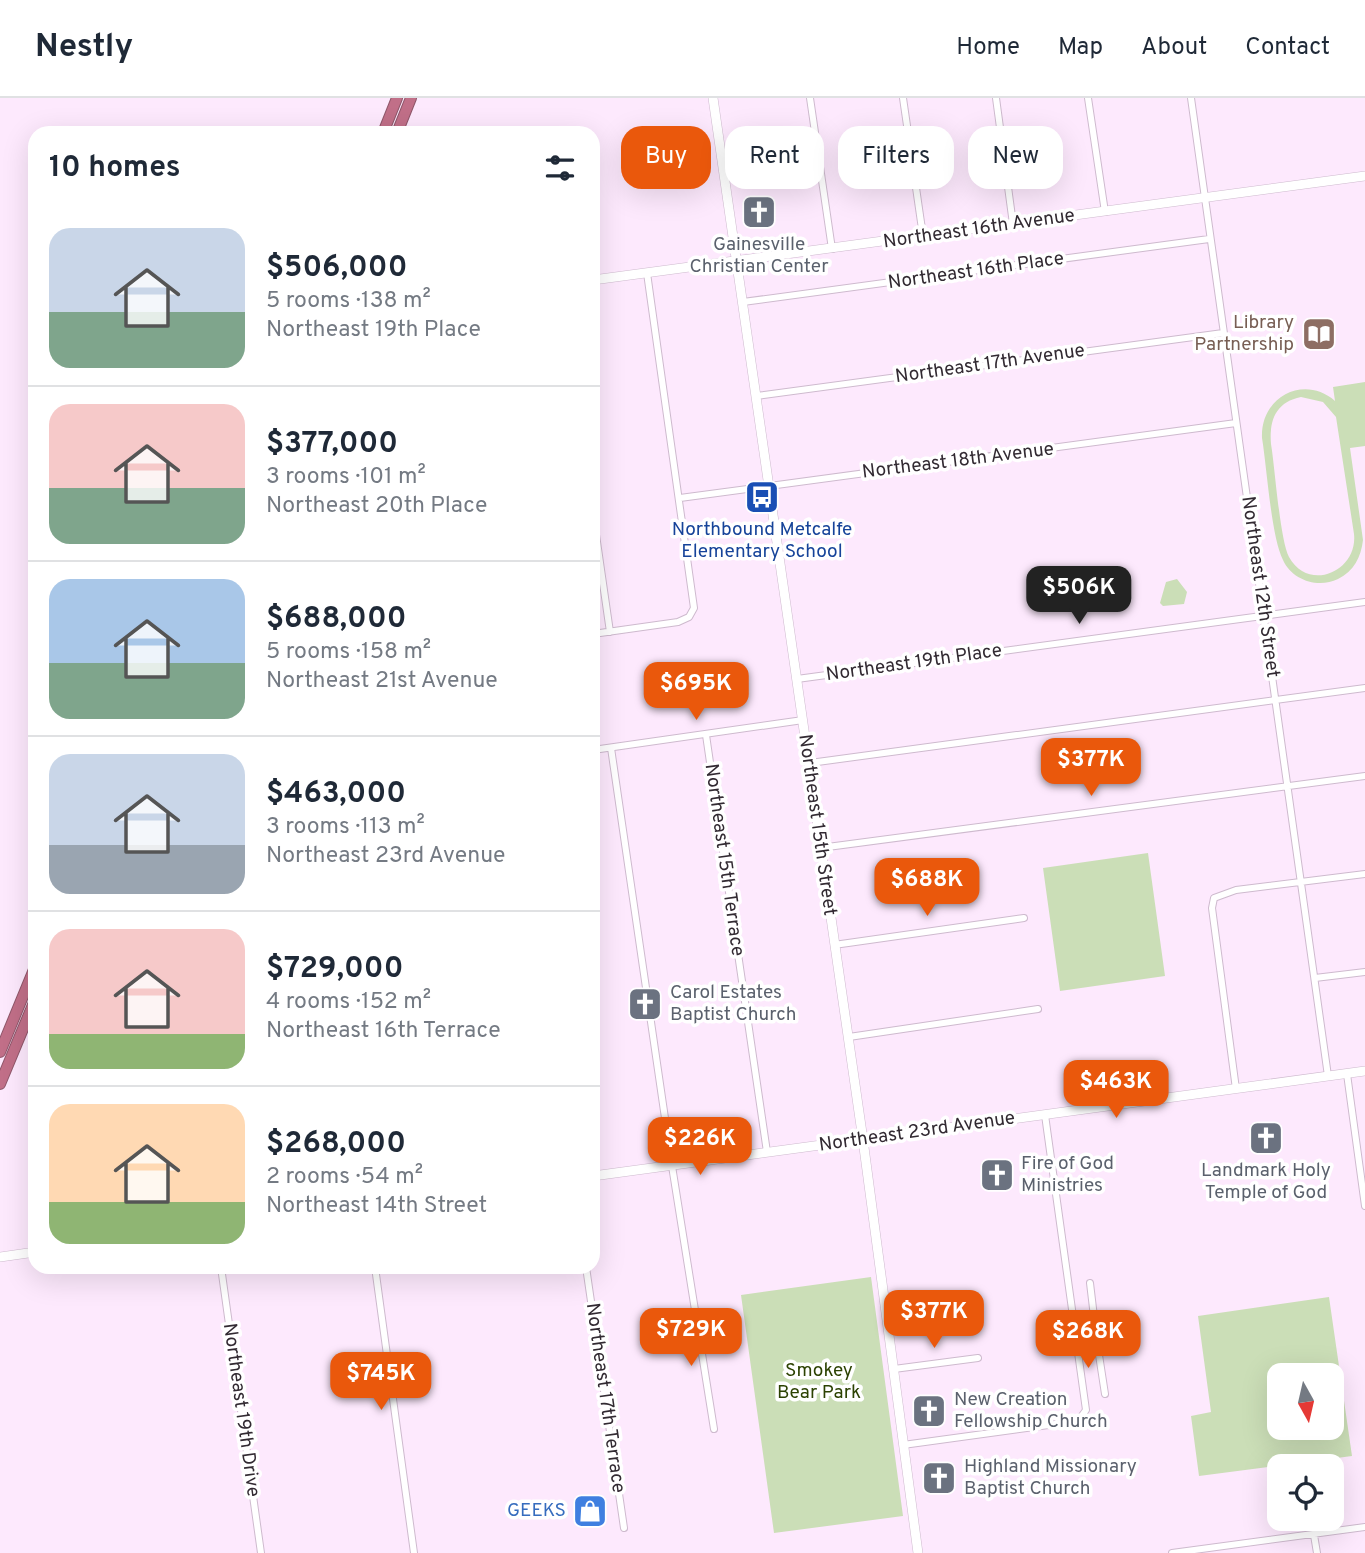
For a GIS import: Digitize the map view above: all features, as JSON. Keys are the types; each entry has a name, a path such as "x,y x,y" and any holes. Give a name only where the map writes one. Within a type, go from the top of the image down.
{"highway":[{"path":"386,126 397,98"},
{"path":"400,126 411,98"},
{"path":"0,1052 28,984"},
{"path":"0,1084 28,1017"}],"street":[{"name":"Northeast 15th Street","path":"713,98 849,1037 918,1553"},
{"path":"810,98 832,248"},
{"path":"903,98 923,236"},
{"path":"996,98 1013,223"},
{"path":"1088,98 1105,212"},
{"name":"Northeast 12th Street","path":"1191,98 1328,1076"},
{"name":"Northeast 16th Avenue","path":"600,279 1365,176"},
{"name":"Northeast 16th Place","path":"743,302 1209,239"},
{"path":"600,633 678,622 691,614 694,597 647,273"},
{"name":"Northeast 17th Avenue","path":"757,396 1223,333"},
{"name":"Northeast 18th Avenue","path":"680,498 1236,423"},
{"path":"600,570 610,632"},
{"name":"Northeast 19th Place","path":"797,679 1365,602"},
{"path":"810,763 1365,688"},
{"path":"600,749 803,720"},
{"name":"Northeast 15th Terrace","path":"706,735 767,1152"},
{"path":"611,748 672,1166 714,1429"},
{"path":"821,848 1365,776"},
{"path":"1236,1089 1212,908 1214,900 1222,892 1365,874"},
{"path":"834,945 1024,918"},
{"path":"1315,978 1365,972"},
{"path":"849,1037 1038,1009"},
{"name":"Northeast 23rd Avenue","path":"600,1175 1365,1071"},
{"path":"1347,1074 1365,1206"},
{"path":"903,1446 1078,1421 1084,1417 1086,1410 1045,1115"},
{"path":"0,1257 28,1253"},
{"name":"Northeast 19th Drive","path":"222,1274 261,1553"},
{"path":"376,1274 414,1553"},
{"name":"Northeast 17th Terrace","path":"587,1274 624,1528"},
{"path":"1090,1283 1105,1394"},
{"path":"1077,1343 1097,1342"},
{"path":"894,1369 978,1358"},
{"path":"1172,1553 1365,1527"},
{"path":"1314,1535 1317,1553"}],"green space":[{"path":"1365,382 1365,446 1350,448 1363,540 1358,558 1348,572 1330,582 1314,583 1293,573 1287,567 1279,549 1272,519 1262,438 1263,424 1268,411 1286,394 1310,390 1323,393 1335,401 1333,387","holes":["1301,397 1323,402 1336,417 1354,534 1353,547 1348,558 1330,573 1319,575 1308,574 1298,568 1286,548 1278,503 1271,427 1276,413 1292,399"]},
{"path":"1177,579 1187,592 1184,604 1163,606 1160,603 1166,582"},
{"path":"1148,853 1165,976 1060,991 1043,868"},
{"name":"Smokey Bear Park","path":"871,1277 903,1516 774,1533 741,1295"},
{"path":"1329,1297 1339,1363 1267,1363 1267,1440 1344,1440 1344,1401 1352,1456 1267,1454 1267,1467 1199,1476 1191,1416 1211,1412 1198,1316"}],"place":[{"name":"Gainesville Christian Center","path":"759,212"},
{"name":"Library Partnership","path":"1319,334"},
{"name":"Northbound Metcalfe Elementary School","path":"762,497"},
{"name":"Carol Estates Baptist Church","path":"645,1004"},
{"name":"Landmark Holy Temple of God","path":"1266,1138"},
{"name":"Fire of God Ministries","path":"997,1175"},
{"name":"New Creation Fellowship Church","path":"929,1411"},
{"name":"Highland Missionary Baptist Church","path":"939,1478"},
{"name":"GEEKS","path":"590,1511"}]}
